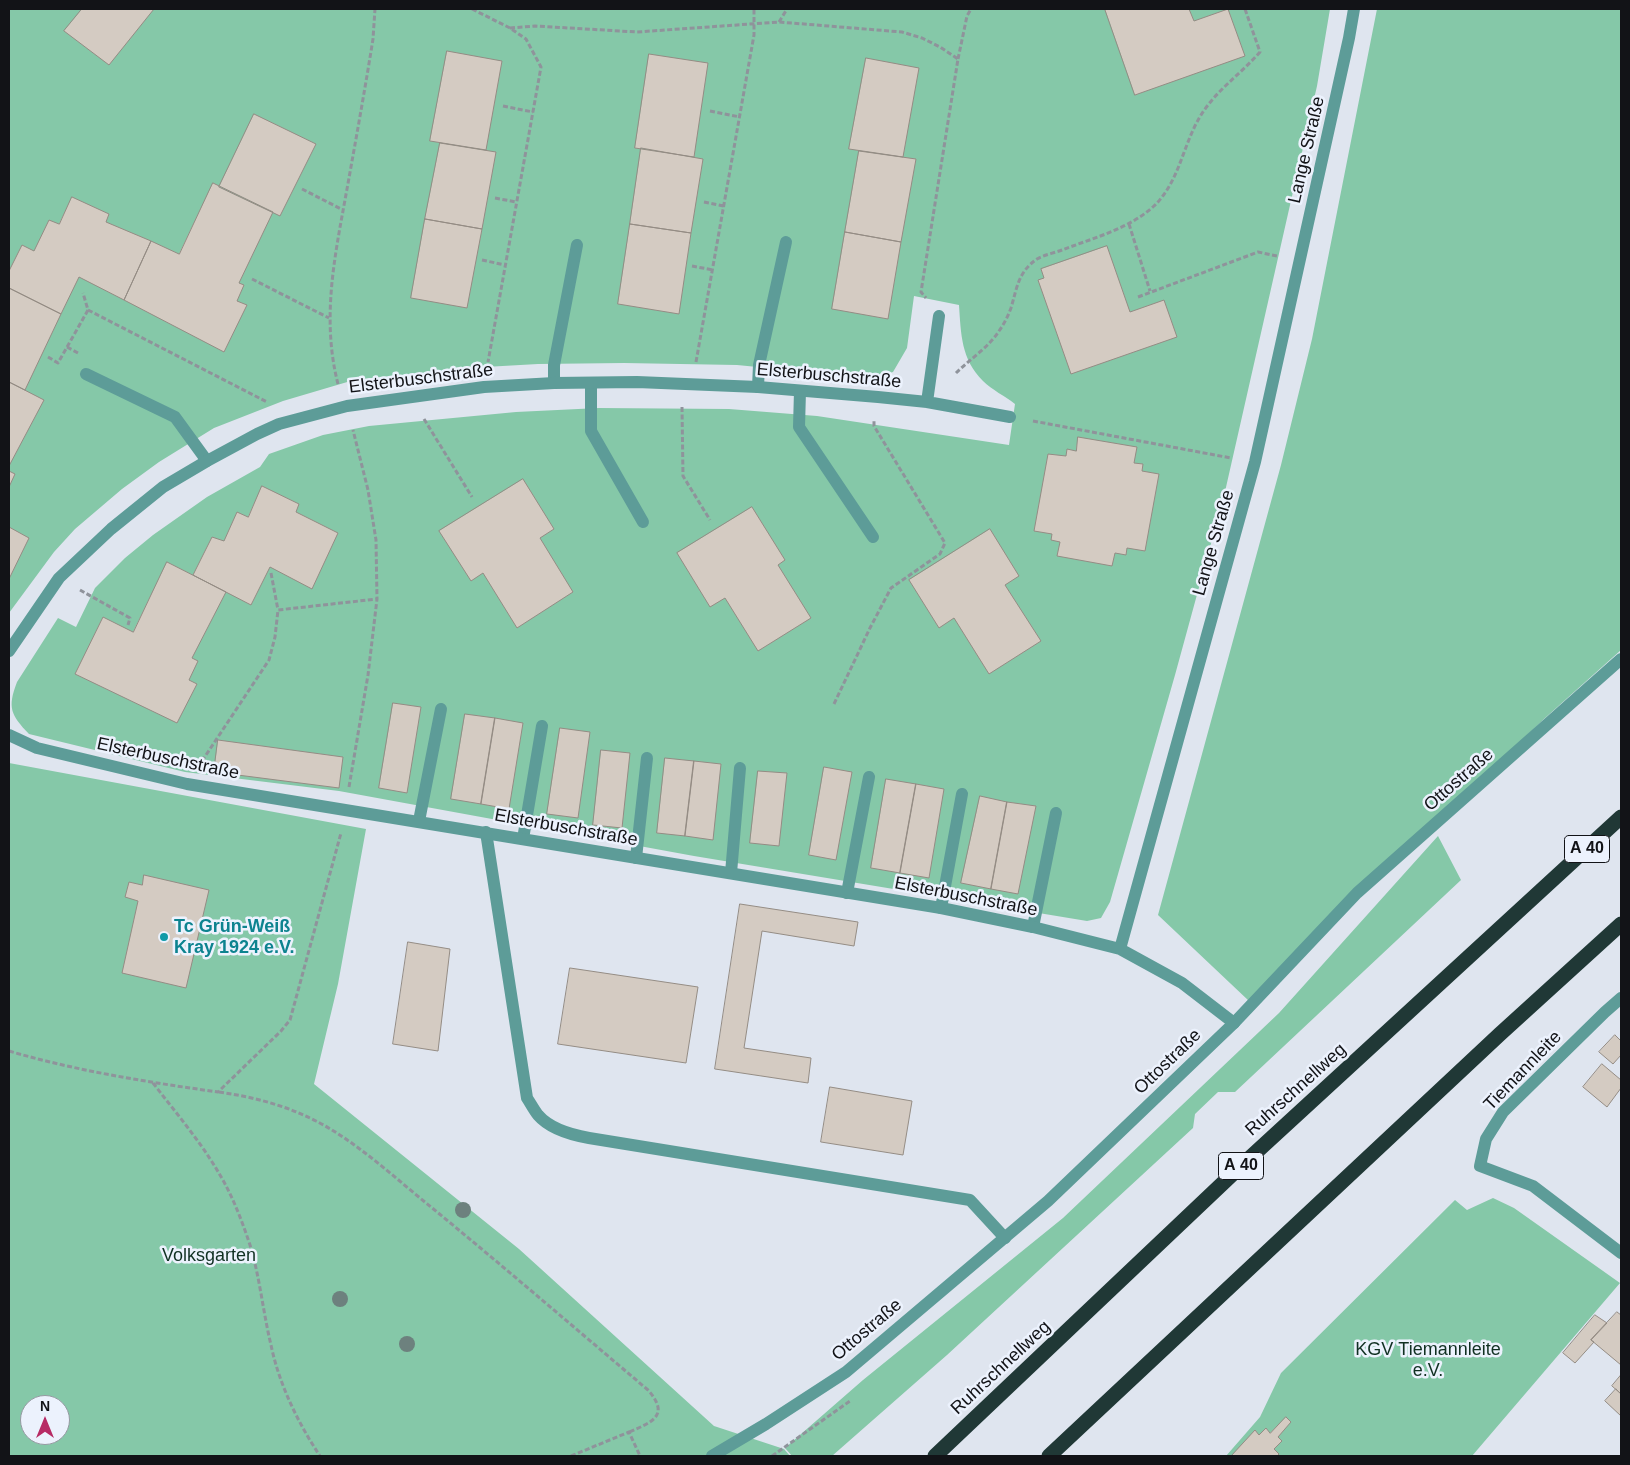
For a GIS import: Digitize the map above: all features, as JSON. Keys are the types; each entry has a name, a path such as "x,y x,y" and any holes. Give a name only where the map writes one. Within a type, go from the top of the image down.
{"highway":[{"name":"Ruhrschnellweg","path":"934,1456 1241,1166 1621,817"},
{"path":"1049,1456 1500,1034 1621,924"}],"street":[{"name":"Lange Straße","path":"1120,949 1255,462 1345,58 1354,9"},
{"path":"758,387 759,366 786,242"},
{"path":"554,383 554,366 577,245"},
{"path":"928,402 939,316"},
{"path":"86,374 175,417 207,461"},
{"name":"Elsterbuschstraße","path":"9,651 60,578 110,528 164,487 207,461 279,424 347,406 484,387 554,383 687,384 758,387 928,402 1010,417"},
{"path":"591,383 591,431 643,522"},
{"path":"800,391 799,427 873,537"},
{"name":"Ottostraße","path":"712,1456 766,1424 846,1372 1048,1201 1234,1023 1357,893 1621,659"},
{"path":"419,821 441,709"},
{"path":"523,838 542,726"},
{"name":"Elsterbuschstraße","path":"9,735 37,748 187,784 941,908 1033,927 1120,949"},
{"path":"636,858 647,758"},
{"path":"731,873 740,768"},
{"path":"847,893 869,778"},
{"path":"941,908 962,794"},
{"path":"1033,927 1056,813"},
{"path":"486,832 527,1098 539,1116 570,1134 589,1138 970,1200 1004,1238"},
{"path":"1120,949 1182,983 1234,1023"},
{"name":"Tiemannleite","path":"1621,998 1503,1112 1486,1139 1480,1166 1533,1186 1621,1253"}],"path":[{"path":"472,9 510,28 526,39 541,67 484,387"},
{"path":"710,520 683,476 687,384 713,270 754,35 754,9"},
{"path":"779,22 787,9"},
{"path":"939,316 921,292 958,60 967,16 971,9"},
{"path":"928,402 968,360 986,347 998,333 1007,318 1016,284 1025,269 1038,259 1129,224 1154,206 1165,193 1175,176 1197,122 1209,104 1222,88 1244,70 1260,52 1245,9"},
{"path":"510,28 535,26 637,32 779,22 902,32 922,38 940,47 958,60"},
{"path":"503,106 533,112"},
{"path":"710,111 740,117"},
{"path":"302,188 343,210"},
{"path":"495,198 516,202"},
{"path":"704,202 724,206"},
{"path":"1129,224 1150,291"},
{"path":"1138,297 1258,252"},
{"path":"482,260 505,265"},
{"path":"692,266 713,270"},
{"path":"252,279 329,318"},
{"path":"48,357 58,363 88,310 83,293"},
{"path":"88,310 273,405 279,424"},
{"path":"418,397 420,411 472,497"},
{"path":"1010,417 1255,462"},
{"path":"187,784 268,660 275,637 278,610 271,574"},
{"path":"60,578 130,618 128,625"},
{"path":"278,610 377,599"},
{"path":"218,1092 282,1031 290,1020 341,834 346,809"},
{"path":"9,1051 39,1060 94,1072 254,1097 285,1107 317,1122 362,1151 491,1256 648,1390 657,1400 659,1408 656,1416 649,1424 571,1456"},
{"path":"152,1082 205,1151 221,1176 234,1203 250,1245 257,1271 271,1346 280,1376 290,1402 320,1456"},
{"path":"629,1432 640,1456"},
{"path":"772,1456 779,1455"}],"green space":[{"path":"9,9 1330,9 1317,86 1224,496 1110,902 1101,918 1087,921 694,856 339,791 185,772 29,734 18,722 12,711 12,698 17,682 58,618 76,627 95,588 125,558 153,535 207,497 260,467 269,454 323,435 369,426 516,412 599,408 729,409 817,416 1009,445 1015,404 983,381 970,364 963,346 959,305 914,296 907,348 893,372 871,378 737,365 624,363 538,364 467,368 354,380 283,401 214,428 159,462 122,489 75,529 54,552 9,613"},
{"path":"1377,9 1621,9 1621,650 1545,718 1249,1001 1158,915 1281,465 1312,339"},
{"name":"Volksgarten","path":"9,763 366,829 338,984 314,1084 519,1249 714,1426 784,1449 790,1456 9,1456"},
{"path":"1438,836 1461,880 1235,1092 1218,1092 1195,1114 1193,1128 947,1355 832,1456 792,1456 785,1448 863,1380 1063,1218 1279,1013"},
{"name":"KGV Tiemannleite e.V.","path":"1493,1198 1514,1208 1620,1283 1472,1456 1226,1456 1260,1417 1281,1373 1455,1200 1467,1210"}],"building":[{"path":"82,9 154,9 109,65 64,31"},
{"path":"1105,9 1189,9 1194,21 1228,9 1245,56 1135,95"},
{"path":"447,51 502,61 486,150 430,141"},
{"path":"649,54 708,63 694,157 635,148"},
{"path":"866,58 919,68 903,157 849,149"},
{"path":"254,114 316,144 280,216 219,187"},
{"path":"440,143 496,152 482,229 425,219"},
{"path":"641,148 703,159 691,233 630,224"},
{"path":"859,151 916,159 901,242 845,232"},
{"path":"213,183 273,212 239,283 244,285 237,301 247,305 224,352 124,300 151,241 179,254"},
{"path":"72,197 109,214 106,222 151,241 124,300 79,277 61,314 9,288 9,271 22,245 34,251 49,220 59,224"},
{"path":"425,219 482,229 467,308 411,298"},
{"path":"630,224 691,233 679,314 618,304"},
{"path":"845,232 901,242 888,319 832,309"},
{"path":"1107,246 1130,312 1164,300 1177,337 1071,374 1038,280 1044,278 1041,269"},
{"path":"9,288 61,314 25,390 9,382"},
{"path":"9,382 44,400 9,466"},
{"path":"1078,437 1137,447 1134,463 1143,464 1142,471 1159,474 1145,551 1127,548 1126,555 1115,553 1112,566 1057,556 1060,542 1051,540 1052,534 1034,531 1048,454 1066,456 1067,449 1076,451"},
{"path":"9,471 15,474 9,487"},
{"path":"523,479 554,529 540,538 573,592 517,628 483,573 471,581 439,531"},
{"path":"262,486 299,504 296,512 338,533 312,589 270,567 251,605 193,575 212,537 224,541 237,512 248,517"},
{"path":"752,507 785,560 778,565 811,618 758,651 725,598 710,607 677,553"},
{"path":"9,527 29,538 9,579"},
{"path":"990,529 1019,576 1005,585 1041,641 989,674 954,618 939,628 909,580"},
{"path":"167,562 226,592 192,658 198,661 189,680 197,684 177,723 75,674 103,617 133,632"},
{"path":"393,703 421,707 407,793 379,788"},
{"path":"465,714 495,718 481,804 451,799"},
{"path":"495,718 523,723 509,809 481,804"},
{"path":"560,728 590,732 578,818 547,814"},
{"path":"218,740 343,757 339,788 214,772"},
{"path":"601,750 630,753 622,828 593,825"},
{"path":"665,758 694,761 685,836 657,833"},
{"path":"694,761 721,764 713,840 685,836"},
{"path":"824,767 852,772 836,860 809,855"},
{"path":"758,771 787,773 779,846 750,843"},
{"path":"886,779 916,784 900,873 871,868"},
{"path":"916,784 944,789 929,878 900,873"},
{"path":"980,796 1007,802 991,889 961,883"},
{"path":"1007,802 1036,806 1018,894 991,889"},
{"name":"Tc Grün-Weiß Kray 1924 e.V.","path":"144,875 209,890 186,988 122,973 138,901 125,897 129,882 142,885"},
{"path":"740,904 858,922 854,946 762,931 744,1048 811,1058 808,1083 715,1069"},
{"path":"408,942 450,949 438,1051 393,1044"},
{"path":"570,968 698,987 686,1063 558,1044"},
{"path":"1615,1035 1621,1041 1621,1055 1613,1064 1599,1052"},
{"path":"1602,1064 1621,1080 1621,1088 1607,1107 1583,1087"},
{"path":"830,1087 912,1101 903,1155 821,1142"},
{"path":"1617,1312 1621,1315 1621,1365 1591,1340"},
{"path":"1595,1315 1607,1323 1591,1340 1594,1342 1575,1363 1563,1353"},
{"path":"1621,1375 1621,1394 1612,1386"},
{"path":"1616,1389 1621,1394 1621,1416 1605,1401"},
{"path":"1286,1417 1291,1422 1278,1437 1282,1441 1274,1449 1279,1454 1277,1456 1231,1456 1255,1430 1259,1435 1266,1428 1270,1433"}],"place":[{"name":"Tc Grün-Weiß Kray 1924 e.V.","path":"164,937"}]}
